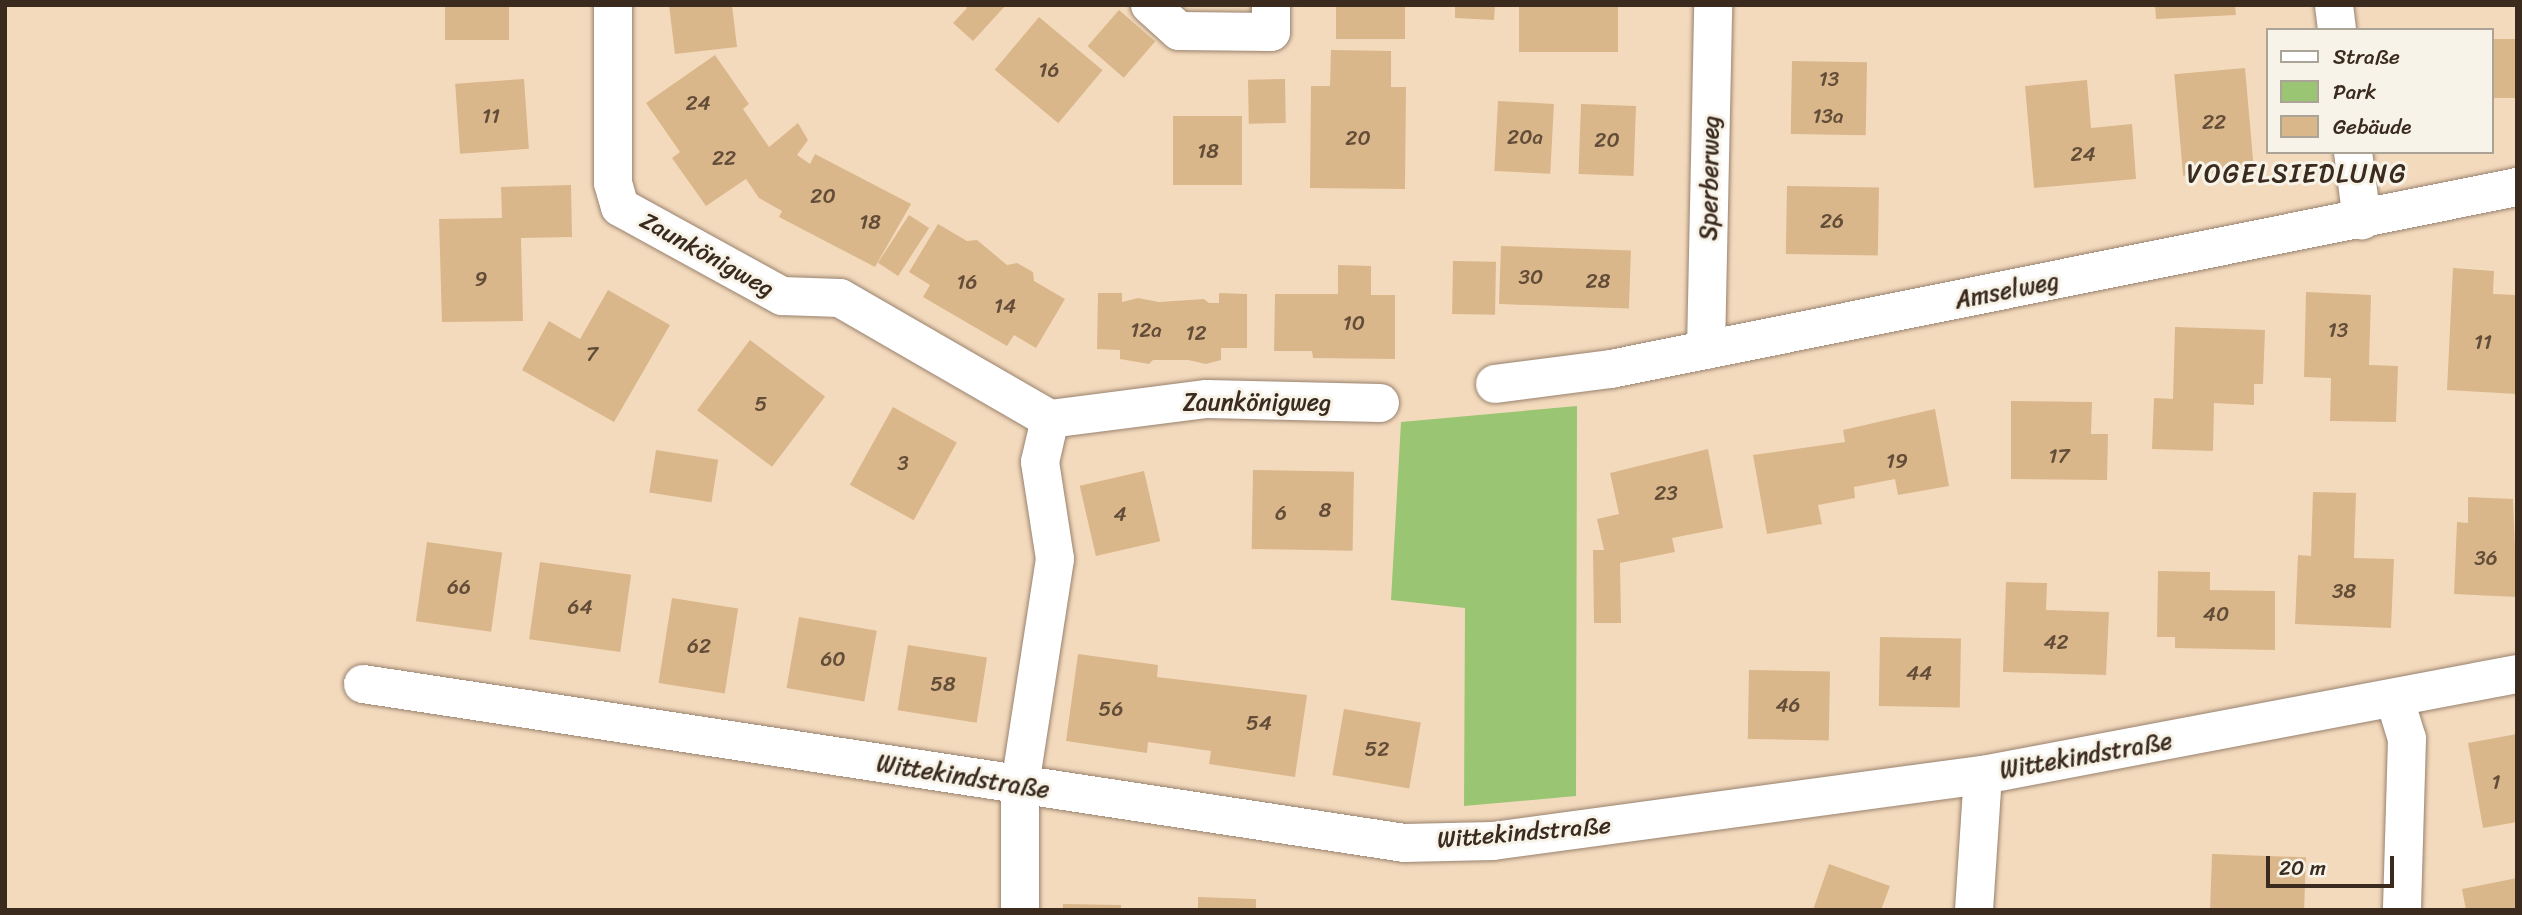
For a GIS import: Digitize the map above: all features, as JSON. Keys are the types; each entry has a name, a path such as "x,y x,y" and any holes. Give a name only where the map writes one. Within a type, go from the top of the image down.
{"street":[{"name":"Zaunkönigweg","path":"613,5 613,183 620,207 782,296 840,298 1050,419 1207,399 1380,403"},
{"path":"1150,5 1180,31 1270,32 1271,5"},
{"name":"Sperberweg","path":"1706,350 1713,5"},
{"path":"2334,5 2337,28"},
{"path":"2353,154 2362,220"},
{"name":"Amselweg","path":"1495,384 1611,369 2517,187"},
{"path":"1020,910 1020,786 1055,559 1040,462 1050,419"},
{"name":"Wittekindstraße","path":"363,684 1404,843 1493,841 1983,775 2395,700 2517,674"},
{"path":"2395,700 2407,739 2402,910"},
{"path":"1974,910 1983,775"}],"green space":[{"path":"1577,406 1576,796 1464,806 1465,608 1391,600 1401,422"}],"building":[{"path":"445,5 509,5 509,40 445,40"},
{"path":"669,5 732,5 737,47 675,54"},
{"path":"965,5 1006,5 973,41 953,23 967,8"},
{"path":"1336,5 1405,5 1405,39 1336,39"},
{"path":"1455,5 1495,5 1494,20 1455,18"},
{"path":"1519,5 1618,5 1618,52 1519,52"},
{"path":"2155,5 2235,5 2236,15 2156,19"},
{"path":"1119,10 1155,41 1124,78 1088,46"},
{"path":"1039,17 1103,70 1058,123 995,70"},
{"path":"2494,39 2517,39 2517,98 2494,98"},
{"path":"1331,50 1391,51 1391,87 1406,87 1405,189 1310,188 1311,86 1330,86"},
{"path":"715,55 749,104 743,109 769,147 798,123 808,140 797,155 810,164 815,154 911,204 875,267 779,217 782,211 759,198 746,179 706,206 672,158 680,152 646,103"},
{"path":"1792,61 1867,62 1866,135 1791,134"},
{"path":"2245,68 2254,170 2183,176 2174,74"},
{"path":"524,79 529,149 460,154 455,84"},
{"path":"1285,79 1286,123 1249,124 1248,80"},
{"path":"2087,80 2091,128 2132,124 2136,179 2034,188 2025,86"},
{"path":"1498,101 1554,104 1550,174 1494,171"},
{"path":"1581,104 1636,106 1634,176 1579,174"},
{"path":"1173,116 1242,116 1242,185 1173,185"},
{"path":"571,185 572,237 521,238 523,321 442,322 439,219 502,218 501,187"},
{"path":"1787,186 1879,188 1878,256 1786,254"},
{"path":"909,215 929,228 898,276 878,263"},
{"path":"938,224 967,241 977,240 1007,265 1017,263 1033,272 1034,281 1065,299 1036,348 1014,335 1007,346 923,297 930,285 909,272"},
{"path":"1501,246 1631,251 1629,309 1499,304"},
{"path":"1453,261 1496,262 1495,315 1452,314"},
{"path":"1338,265 1371,266 1371,295 1395,295 1395,359 1313,358 1312,351 1274,351 1275,294 1338,294"},
{"path":"2453,268 2494,271 2493,294 2517,295 2517,394 2447,390"},
{"path":"608,290 670,325 614,422 522,370 549,321 580,339"},
{"path":"2306,292 2371,295 2369,365 2398,366 2396,422 2330,421 2331,378 2304,377"},
{"path":"1098,293 1122,293 1122,302 1138,298 1159,302 1204,299 1209,303 1219,303 1219,293 1247,294 1247,348 1221,348 1221,360 1206,364 1188,360 1153,360 1149,364 1120,359 1120,350 1097,349"},
{"path":"2175,327 2265,330 2263,384 2254,384 2254,405 2214,403 2213,451 2152,449 2154,398 2173,399"},
{"path":"750,340 825,397 772,467 697,410"},
{"path":"2011,401 2092,402 2091,434 2108,434 2107,480 2011,479"},
{"path":"893,407 957,442 914,520 850,485"},
{"path":"1935,409 1949,486 1898,495 1895,479 1854,487 1855,498 1818,505 1822,524 1767,534 1753,455 1845,442 1843,430"},
{"path":"1708,449 1723,528 1672,538 1675,552 1620,563 1621,623 1594,623 1593,550 1604,550 1597,519 1619,514 1610,473"},
{"path":"656,450 718,460 711,502 649,492"},
{"path":"1253,470 1354,472 1353,551 1252,549"},
{"path":"1144,471 1160,541 1096,556 1080,486"},
{"path":"2313,492 2356,493 2354,558 2394,559 2391,628 2295,624 2298,555 2311,556"},
{"path":"2468,497 2513,499 2517,597 2454,594 2457,522 2468,523"},
{"path":"427,542 502,553 491,632 416,621"},
{"path":"540,562 631,575 620,652 529,639"},
{"path":"2158,571 2210,572 2210,590 2275,591 2275,650 2175,648 2175,637 2157,637"},
{"path":"2006,582 2047,583 2046,610 2109,612 2106,675 2003,672"},
{"path":"672,598 738,608 725,693 659,683"},
{"path":"799,617 877,631 864,702 786,688"},
{"path":"1880,637 1961,638 1960,707 1879,706"},
{"path":"908,645 987,658 977,723 898,710"},
{"path":"1078,654 1158,665 1157,677 1307,695 1295,777 1209,764 1211,751 1148,742 1147,753 1066,741"},
{"path":"1749,670 1830,671 1829,740 1748,739"},
{"path":"1344,709 1421,723 1409,789 1332,775"},
{"path":"2517,734 2517,822 2483,828 2468,743"},
{"path":"2212,854 2306,857 2304,910 2210,910"},
{"path":"1829,864 1890,886 1881,910 1813,910"},
{"path":"2517,878 2517,910 2466,910 2462,889"},
{"path":"1198,897 1256,899 1256,910 1198,910"},
{"path":"1063,904 1121,905 1121,910 1063,910"}],"district":[{"name":"VOGELSIEDLUNG","path":"2297,174"}]}
